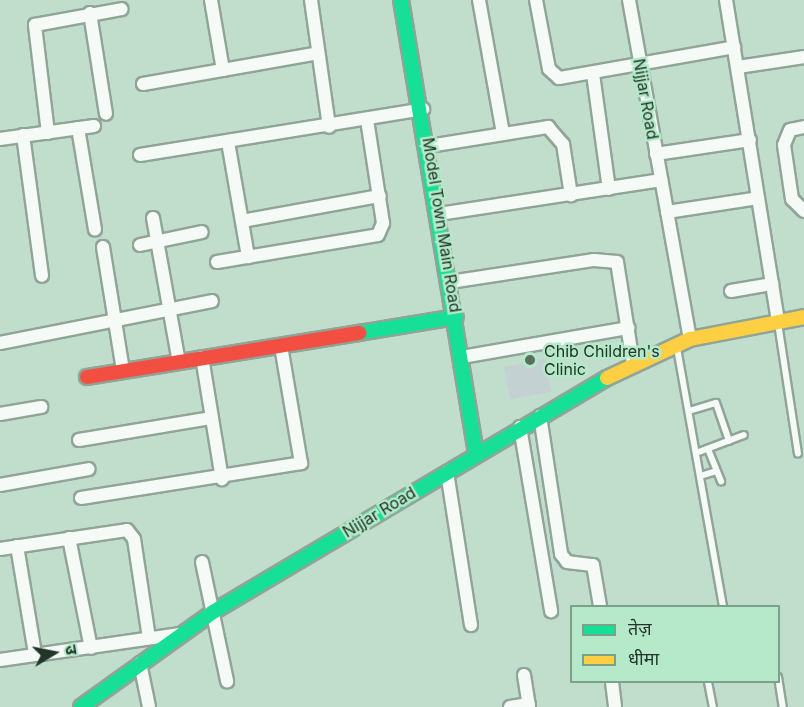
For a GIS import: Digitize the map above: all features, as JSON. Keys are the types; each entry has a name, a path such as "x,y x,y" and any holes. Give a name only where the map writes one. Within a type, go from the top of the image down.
{"street":[{"path":"211,0 223,70"},
{"path":"311,0 329,127"},
{"name":"Model Town Main Road","path":"401,0 423,109 476,452"},
{"path":"479,0 503,133"},
{"path":"536,0 552,76 593,74 735,47"},
{"name":"Nijjar Road","path":"629,0 690,339"},
{"path":"726,0 778,322"},
{"path":"48,132 35,26 90,13 122,9"},
{"path":"90,13 106,114"},
{"path":"142,84 318,53"},
{"path":"738,67 804,57"},
{"path":"593,74 609,189"},
{"path":"140,155 329,127 423,109"},
{"path":"217,262 378,235 383,223 367,120"},
{"path":"0,139 94,126"},
{"path":"429,146 537,127 556,131 571,195"},
{"path":"804,127 790,130 784,145 792,198 804,211"},
{"path":"78,128 95,230"},
{"path":"23,135 42,276"},
{"path":"656,154 750,140"},
{"path":"228,142 248,256"},
{"path":"439,214 661,180"},
{"path":"242,221 380,196"},
{"path":"667,212 758,198"},
{"path":"153,218 179,362"},
{"path":"140,245 202,232"},
{"path":"103,247 123,371"},
{"path":"450,282 610,259 622,271 633,363"},
{"path":"731,291 772,284"},
{"path":"0,343 212,301"},
{"path":"87,377 456,316"},
{"name":"Nijjar Road","path":"81,707 213,612 447,472 476,452 633,363 690,339 804,317"},
{"path":"462,357 629,328"},
{"path":"81,498 222,479 301,463 281,346"},
{"path":"202,357 210,418 222,479"},
{"path":"0,414 41,407"},
{"path":"540,416 561,554 567,562 593,565 600,605"},
{"path":"79,440 210,418"},
{"path":"520,426 551,611"},
{"path":"0,485 89,469"},
{"path":"447,472 471,625"},
{"path":"0,549 116,528 131,532 148,638"},
{"path":"69,538 91,648"},
{"path":"17,546 35,654"},
{"path":"202,562 227,681"},
{"path":"0,660 181,634"},
{"path":"140,663 149,707"},
{"path":"510,707 529,706 524,675"},
{"path":"612,683 615,707"}],"lane":[{"path":"778,322 798,453"},
{"path":"676,344 723,605"},
{"path":"689,411 716,403 729,441"},
{"path":"696,453 744,435"},
{"path":"708,449 721,481"},
{"path":"700,476 717,471"},
{"path":"708,683 713,707"},
{"path":"779,683 783,707"}],"building":[{"path":"545,359 551,391 510,399 504,367"}],"traffic: fast":[{"path":"401,0 476,452"},
{"path":"359,333 456,317"},
{"path":"81,707 213,612 607,378"}],"traffic: slow":[{"path":"607,378 690,339 804,317"}],"traffic: jam":[{"path":"87,377 359,333"}],"place":[{"name":"Chib Children's Clinic","path":"530,360"}]}
